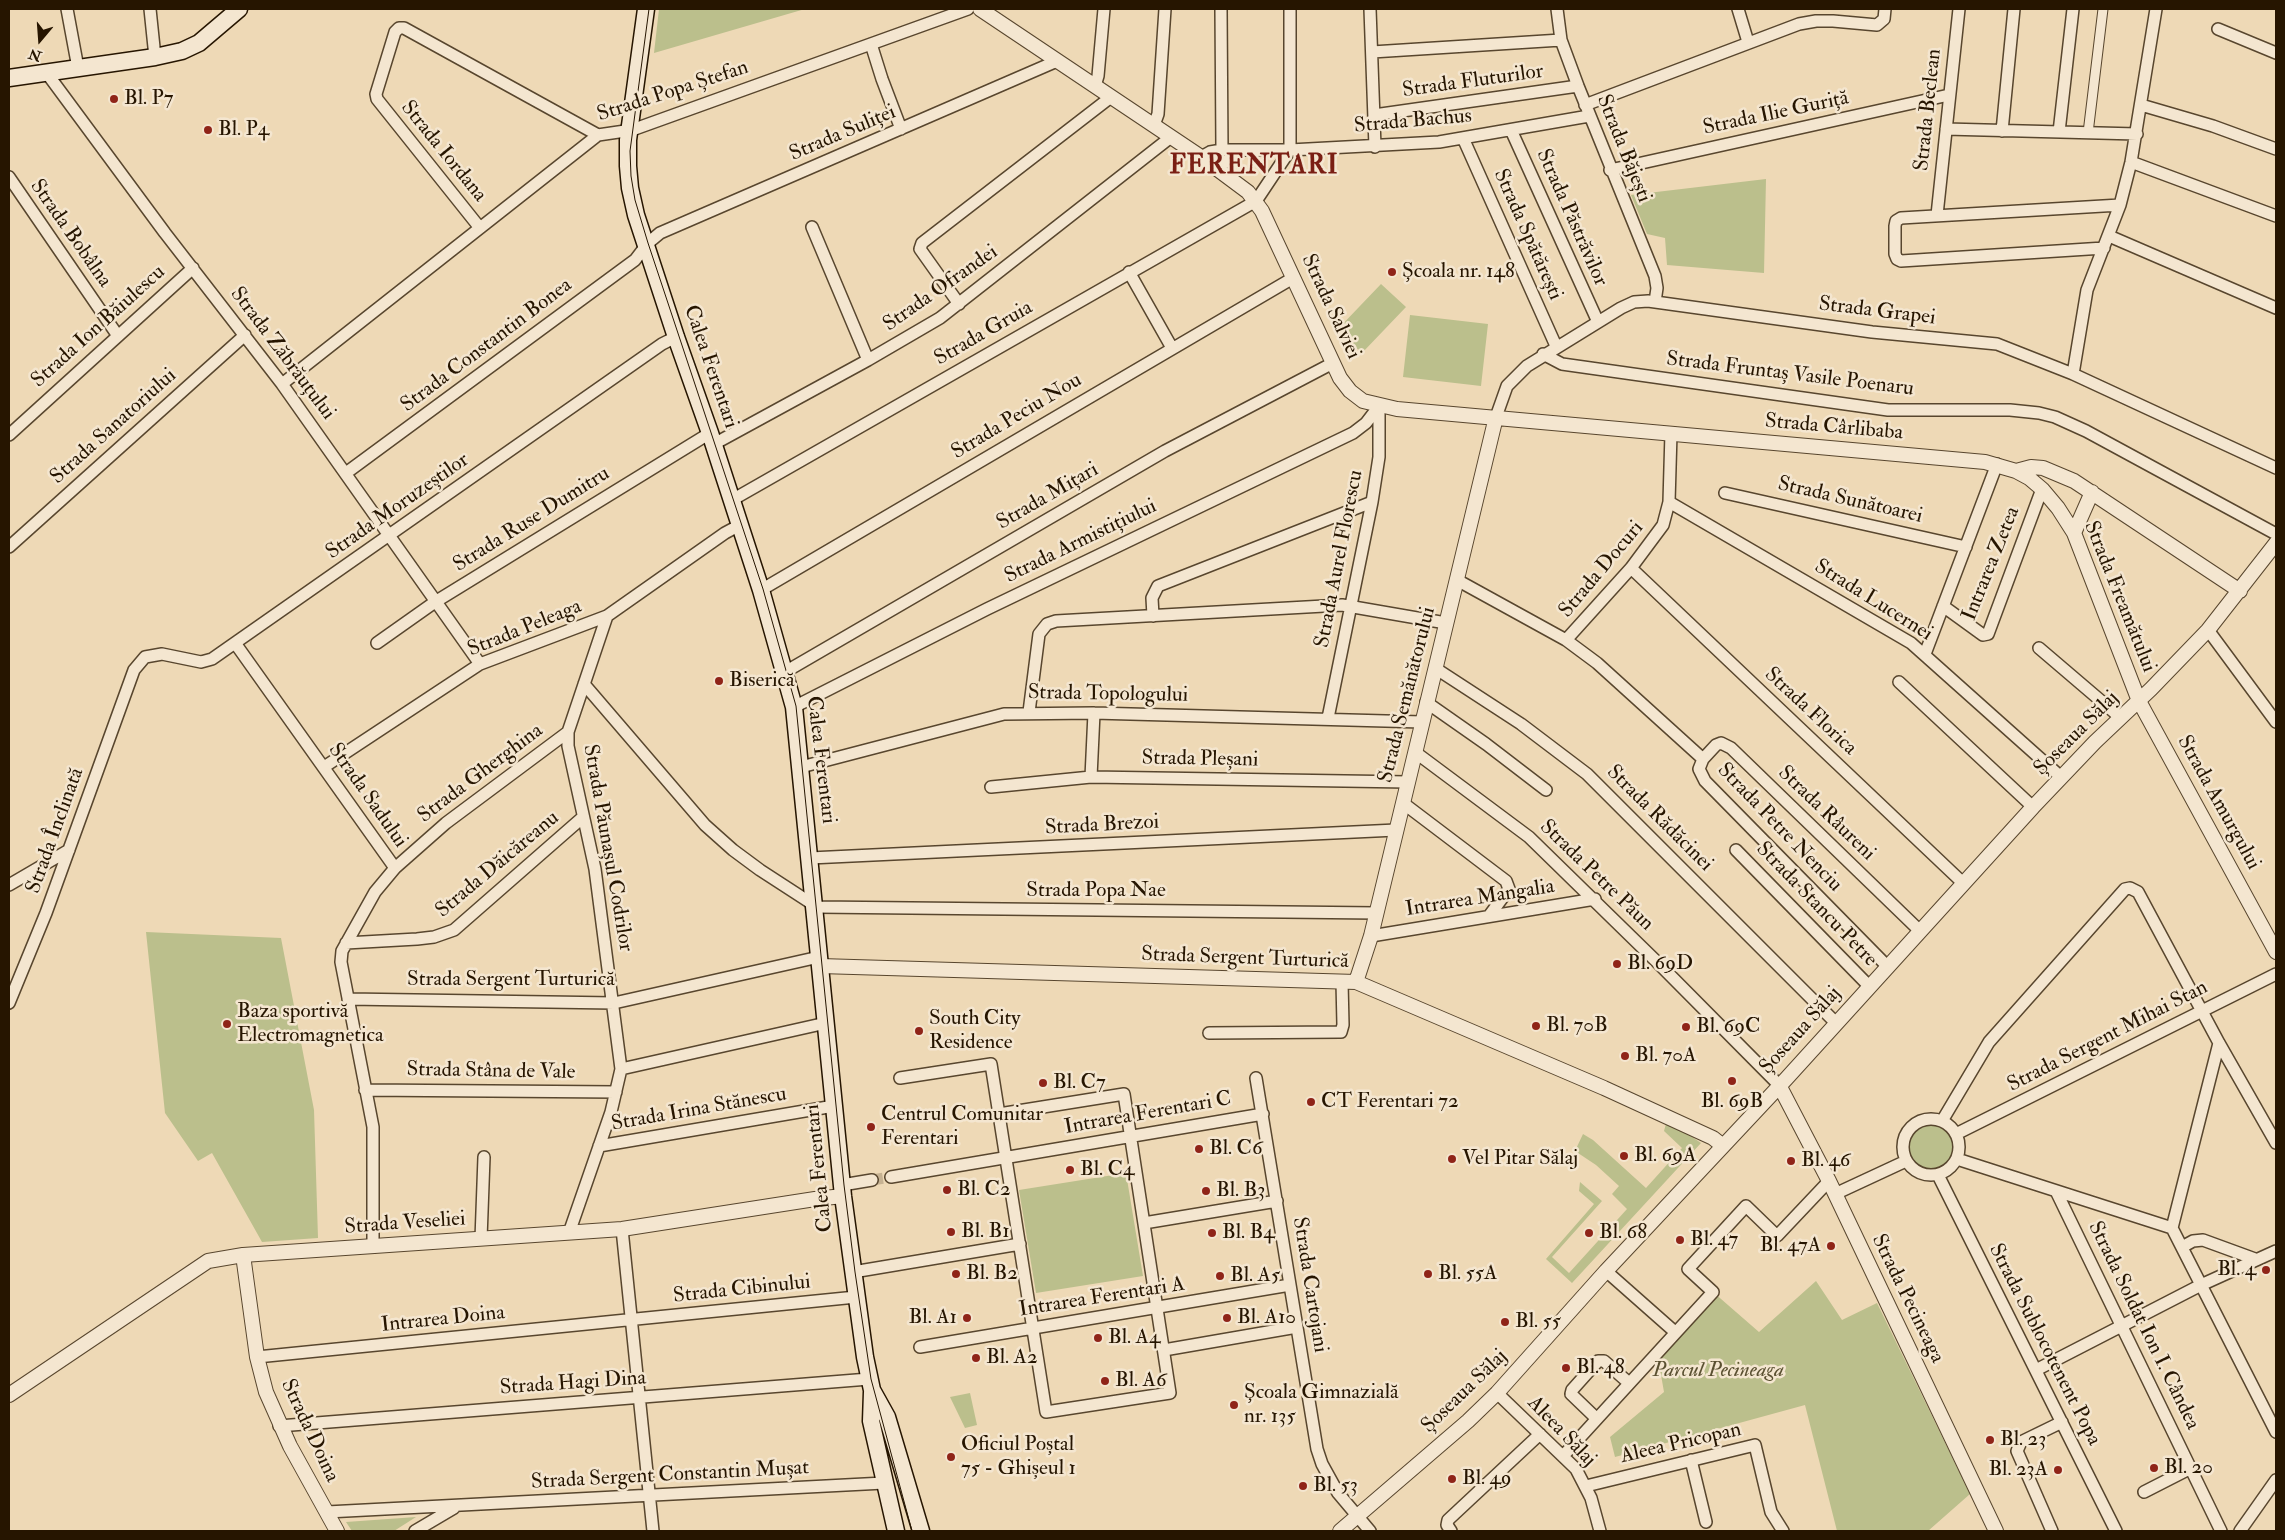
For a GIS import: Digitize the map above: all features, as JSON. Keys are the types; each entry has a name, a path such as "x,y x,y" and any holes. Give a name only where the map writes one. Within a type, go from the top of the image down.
{"main road":[{"path":"9,78 155,57 182,51 199,43 239,9"},
{"name":"Calea Ferentari","path":"646,9 627,154 630,188 646,245 712,438 761,590 794,707 843,1191 856,1297 871,1385 871,1421 896,1531"},
{"name":"Calea Ferentari","path":"871,1385 887,1417 920,1531"}],"street":[{"path":"67,9 78,68"},
{"path":"150,9 155,57"},
{"name":"Strada Popa Ștefan","path":"282,384 598,135 630,130 968,9"},
{"path":"980,9 1201,157 1241,186 1256,201 1290,150 1290,9"},
{"path":"1095,86 1098,76 1104,9"},
{"path":"1154,125 1158,114 1165,9"},
{"path":"1220,9 1222,150"},
{"path":"1370,9 1375,147"},
{"name":"Strada Băjești","path":"1557,9 1561,40 1578,86 1610,170 1656,276 1656,302"},
{"path":"1738,9 1748,42"},
{"path":"1816,21 1817,9"},
{"name":"Strada Beclean","path":"1937,215 1958,9"},
{"path":"2002,131 2014,9"},
{"path":"2060,132 2073,9"},
{"path":"2088,133 2103,9"},
{"path":"2073,374 2087,290 2120,205 2131,162 2156,9"},
{"name":"Strada Bachus","path":"1201,157 1210,152 1222,150 1239,152 1375,147 1463,138 1511,130 1587,110 1748,42 1799,24 1816,21 1877,25 1884,19 1885,11"},
{"name":"Strada Iordana","path":"480,228 377,99 376,94 396,32 399,28 404,28 598,135"},
{"path":"2218,29 2276,53"},
{"path":"1372,52 1561,40"},
{"path":"871,44 901,129"},
{"name":"Strada Suliței","path":"646,245 660,233 1058,61"},
{"name":"Strada Zăbrăuțului","path":"46,72 192,268 282,384 480,664"},
{"name":"Strada Fluturilor","path":"1374,115 1578,86"},
{"name":"Strada Ilie Guriță","path":"1610,170 1950,95"},
{"path":"959,304 920,249 922,243 1111,97"},
{"path":"2141,106 2213,126 2276,149"},
{"path":"1946,129 2137,134"},
{"name":"Strada Păstrăvilor","path":"1511,130 1598,322"},
{"name":"Strada Ofrandei","path":"712,438 868,360 932,323 959,304 1171,137"},
{"name":"Strada Spătărești","path":"1463,138 1556,346"},
{"path":"1216,168 1239,152"},
{"path":"2131,162 2276,216"},
{"name":"Strada Bobâlna","path":"9,177 118,336"},
{"name":"Strada Gruia","path":"732,500 1256,201"},
{"name":"Strada Salviei","path":"1256,201 1334,363 1350,391 1363,400 1384,406"},
{"path":"2104,248 1901,261 1897,259 1895,254 1896,221 1901,218 1937,215 2120,205"},
{"path":"812,228 868,360"},
{"path":"2109,236 2276,308"},
{"name":"Strada Constantin Bonea","path":"346,473 635,260 646,245"},
{"name":"Strada Ion Băiulescu","path":"9,435 192,268"},
{"path":"1129,272 1172,348"},
{"name":"Strada Peciu Nou","path":"761,590 1293,278"},
{"name":"Strada Grapei","path":"1496,417 1504,392 1512,379 1543,354 1634,302 1656,302 1872,332 1980,341 2013,349 2073,374 2276,468"},
{"name":"Strada Sanatoriului","path":"9,547 245,335"},
{"name":"Strada Moruzeștilor","path":"134,670 145,657 154,654 206,662 649,353 676,337"},
{"name":"Strada Fruntaș Vasile Poenaru","path":"1543,354 1562,364 1888,410 2010,410 2039,413 2055,417 2086,431 2276,534"},
{"name":"Strada Mițari","path":"785,672 1165,451 1334,363"},
{"name":"Strada Cârlibaba","path":"1384,406 1997,464 2016,470 2031,467 2043,468 2074,481 2092,492 2240,591"},
{"name":"Strada Aurel Florescu","path":"1328,718 1372,502 1384,406"},
{"name":"Strada Armistițiului","path":"794,707 987,609 1353,433 1384,406"},
{"name":"Strada Semănătorului","path":"1349,982 1371,936 1377,913 1426,702 1496,417"},
{"name":"Strada Docuri","path":"1566,640 1631,568 1663,525 1669,502 1671,434"},
{"name":"Strada Ruse Dumitru","path":"377,643 435,602 712,438"},
{"path":"1925,654 1997,464"},
{"name":"Strada Freamătului","path":"2016,470 2042,489 2058,508 2074,534 2139,701"},
{"name":"Intrarea Zetea","path":"1944,606 1983,635 1988,634 2042,489"},
{"path":"2074,534 2092,492"},
{"name":"Strada Sunătoarei","path":"1725,493 1966,547"},
{"path":"1153,616 1152,598 1158,586 1372,502"},
{"name":"Strada Lucernei","path":"1669,502 1911,643 2061,777"},
{"name":"Strada Peleaga","path":"324,766 480,664 606,616 725,533 740,525"},
{"name":"Șoseaua Sălaj","path":"1340,1531 1468,1421 1496,1393 1963,882 2061,777 2208,630 2276,543"},
{"name":"Strada Florica","path":"1631,568 1963,882"},
{"name":"Strada Petre Nenciu","path":"1457,580 1566,640 1597,663 1703,759 1699,769 1705,781 1887,966"},
{"path":"1029,712 1037,640 1042,628 1056,621 1351,605 1446,623"},
{"name":"Strada Păunașul Codrilor","path":"569,1233 599,1146 616,1092 621,1069 595,869 569,759 568,732 606,616"},
{"path":"2208,630 2275,718"},
{"name":"Strada Sadului","path":"235,643 395,868 376,892 346,943 341,962 374,1137 373,1247"},
{"path":"2040,648 2121,718"},
{"name":"Strada Rădăcinei","path":"1435,668 1520,724 1587,774 1836,1023"},
{"name":"Strada Înclinată","path":"9,1004 46,913 134,670"},
{"path":"1899,682 2033,807"},
{"path":"584,684 705,825 733,850 815,906"},
{"name":"Strada Amurgului","path":"2139,701 2276,952"},
{"path":"1426,702 1486,744 1546,790"},
{"name":"Strada Topologului","path":"801,767 990,716 1029,712 1328,718 1422,722"},
{"path":"1091,777 1094,713"},
{"name":"Strada Gherghina","path":"395,868 446,823 568,732"},
{"name":"Strada Râureni","path":"1703,759 1716,745 1721,743 1731,748 1920,931"},
{"name":"Strada Petre Păun","path":"1415,752 1529,837 1595,899 1779,1085"},
{"name":"Strada Pleșani","path":"992,787 1091,777 1408,782"},
{"path":"1403,803 1506,881 1509,890 1489,916"},
{"name":"Strada Dăicăreanu","path":"346,943 434,937 454,930 582,818"},
{"name":"Strada Brezoi","path":"810,858 1396,830"},
{"path":"9,885 69,850"},
{"name":"Strada Stancu Petre","path":"1736,850 1869,986"},
{"path":"1942,1121 1989,1042 2125,888 2130,888 2138,892 2219,1043 2276,1142"},
{"name":"Intrarea Mangalia","path":"1371,936 1595,899"},
{"name":"Strada Popa Nae","path":"815,906 831,909 1250,910 1377,913"},
{"name":"Strada Sergent Turturică","path":"348,999 614,1004 820,961 1349,982 1604,1088 1712,1138 1723,1146"},
{"name":"Strada Sergent Mihai Stan","path":"1956,1134 2276,974"},
{"path":"1209,1033 1341,1032 1349,982"},
{"path":"621,1069 826,1023"},
{"path":"2219,1043 2172,1228 2276,1432"},
{"path":"900,1078 991,1064 1046,1412 1170,1392 1124,1094 999,1114"},
{"name":"Strada Cartojani","path":"1256,1078 1314,1433 1322,1464 1338,1494 1370,1531"},
{"name":"Strada Pecineaga","path":"1779,1085 1829,1181 1996,1531"},
{"name":"Strada Stâna de Vale","path":"365,1090 616,1092"},
{"name":"Strada Irina Stănescu","path":"599,1146 834,1106"},
{"name":"Intrarea Ferentari C","path":"891,1177 1263,1114"},
{"path":"1925,1120 1942,1121 1950,1126 1956,1134 1959,1142 1957,1159 1946,1171 1938,1175 1920,1173 1906,1161 1902,1144 1910,1128 1925,1120"},
{"path":"480,1239 484,1157"},
{"path":"1957,1159 2172,1228"},
{"path":"1835,1194 1906,1161"},
{"name":"Strada Sublocotenent Popa","path":"1938,1175 2116,1531"},
{"path":"843,1191 872,1180"},
{"path":"1563,1456 1713,1292 1688,1268 1746,1206 1777,1236 1829,1181"},
{"name":"Strada Veseliei","path":"9,1395 204,1262 243,1255 622,1230 815,1199 843,1191"},
{"name":"Strada Soldat Ion I. Cândea","path":"2056,1192 2221,1531"},
{"path":"1144,1223 1277,1201"},
{"path":"622,1230 653,1531"},
{"path":"2182,1247 2193,1241 2204,1240 2255,1259"},
{"path":"853,1272 1020,1244"},
{"path":"2036,1370 2201,1285 2276,1250"},
{"name":"Strada Doina","path":"243,1255 258,1357 266,1392 279,1426 337,1531"},
{"path":"1606,1271 1675,1332"},
{"name":"Intrarea Ferentari A","path":"920,1348 1290,1286"},
{"name":"Strada Cibinului","path":"631,1320 856,1297"},
{"name":"Intrarea Doina","path":"258,1357 631,1320"},
{"path":"1164,1350 1297,1328"},
{"path":"1597,1419 1571,1394 1572,1390 1598,1361 1604,1361 1629,1383"},
{"name":"Strada Hagi Dina","path":"279,1426 639,1397 871,1385"},
{"name":"Aleea Sălaj","path":"1496,1393 1576,1469 1586,1486 1600,1531"},
{"path":"2052,1531 2017,1451 2021,1442 2062,1422"},
{"path":"1451,1531 1447,1525 1448,1520 1540,1434"},
{"name":"Aleea Pricopan","path":"1586,1486 1755,1445 1771,1512 1783,1531"},
{"path":"1691,1460 1706,1522"},
{"path":"2144,1492 2191,1468"},
{"path":"2240,1531 2276,1480"},
{"name":"Strada Sergent Constantin Mușat","path":"327,1512 458,1507 884,1483"},
{"name":"Strada Sergent Constantin Mușat","path":"415,1531 458,1507"}],"green space":[{"path":"659,9 805,9 654,53"},
{"path":"1766,179 1764,273 1667,265 1665,238 1647,234 1631,195"},
{"path":"1381,284 1406,307 1362,353 1337,330"},
{"path":"1410,315 1488,324 1481,386 1403,377"},
{"name":"Baza sportivă Electromagnetica","path":"146,932 281,938 314,1110 318,1238 262,1242 212,1153 198,1161 165,1113"},
{"path":"1667,1120 1701,1143 1572,1283 1546,1259 1594,1204 1579,1191 1580,1182 1602,1201 1552,1257 1569,1273 1627,1209 1612,1194 1619,1186 1596,1165 1575,1151 1583,1134 1593,1140 1646,1188 1682,1148 1664,1131"},
{"path":"1926,1122 1936,1122 1949,1129 1956,1142 1956,1152 1949,1165 1936,1172 1926,1172 1917,1168 1910,1161 1906,1152 1906,1142 1910,1133 1917,1126"},
{"path":"1126,1173 1143,1276 1036,1293 1019,1190"},
{"name":"Parcul Pecineaga","path":"1816,1281 1842,1320 1877,1303 1970,1494 1928,1531 1837,1531 1805,1405 1615,1457 1610,1437 1664,1392 1657,1352 1713,1292 1759,1332"},
{"path":"970,1393 977,1425 965,1428 950,1397"},
{"path":"416,1517 394,1531 352,1531 346,1522"}],"tunnel":[{"path":"872,1180 891,1177"}],"tram line":[{"path":"649,9 630,151 631,176 635,200 763,589 796,706 844,1185 855,1272 871,1379 912,1531"}],"place":[{"name":"Bl. P7","path":"114,99"},
{"name":"Bl. P4","path":"208,130"},
{"name":"Școala nr. 148","path":"1392,272"},
{"name":"Biserică","path":"719,681"},
{"name":"Bl. 69D","path":"1617,964"},
{"name":"Baza sportivă Electromagnetica","path":"227,1024"},
{"name":"Bl. 70B","path":"1536,1026"},
{"name":"Bl. 69C","path":"1686,1027"},
{"name":"South City Residence","path":"919,1031"},
{"name":"Bl. 70A","path":"1625,1056"},
{"name":"Bl. 69B","path":"1732,1081"},
{"name":"Bl. C7","path":"1043,1083"},
{"name":"CT Ferentari 72","path":"1311,1102"},
{"name":"Centrul Comunitar Ferentari","path":"871,1127"},
{"name":"Bl. C6","path":"1199,1149"},
{"name":"Bl. 69A","path":"1624,1156"},
{"name":"Vel Pitar Sălaj","path":"1452,1159"},
{"name":"Bl. 46","path":"1791,1161"},
{"name":"Bl. C4","path":"1070,1170"},
{"name":"Bl. C2","path":"947,1190"},
{"name":"Bl. B3","path":"1206,1191"},
{"name":"Bl. B1","path":"951,1232"},
{"name":"Bl. B4","path":"1212,1233"},
{"name":"Bl. 68","path":"1589,1233"},
{"name":"Bl. 47","path":"1680,1240"},
{"name":"Bl. 47A","path":"1831,1246"},
{"name":"Bl. 4","path":"2266,1270"},
{"name":"Bl. B2","path":"956,1274"},
{"name":"Bl. 55A","path":"1428,1274"},
{"name":"Bl. A5","path":"1220,1276"},
{"name":"Bl. A1","path":"967,1318"},
{"name":"Bl. A10","path":"1227,1318"},
{"name":"Bl. 55","path":"1505,1322"},
{"name":"Bl. A4","path":"1098,1338"},
{"name":"Bl. A2","path":"976,1358"},
{"name":"Bl. 48","path":"1566,1368"},
{"name":"Bl. A6","path":"1105,1381"},
{"name":"Școala Gimnazială nr. 135","path":"1234,1405"},
{"name":"Bl. 23","path":"1990,1440"},
{"name":"Oficiul Poștal 75 - Ghișeul 1","path":"951,1457"},
{"name":"Bl. 20","path":"2154,1468"},
{"name":"Bl. 23A","path":"2058,1470"},
{"name":"Bl. 49","path":"1452,1479"},
{"name":"Bl. 53","path":"1303,1486"}],"district":[{"name":"FERENTARI","path":"1254,167"}]}
